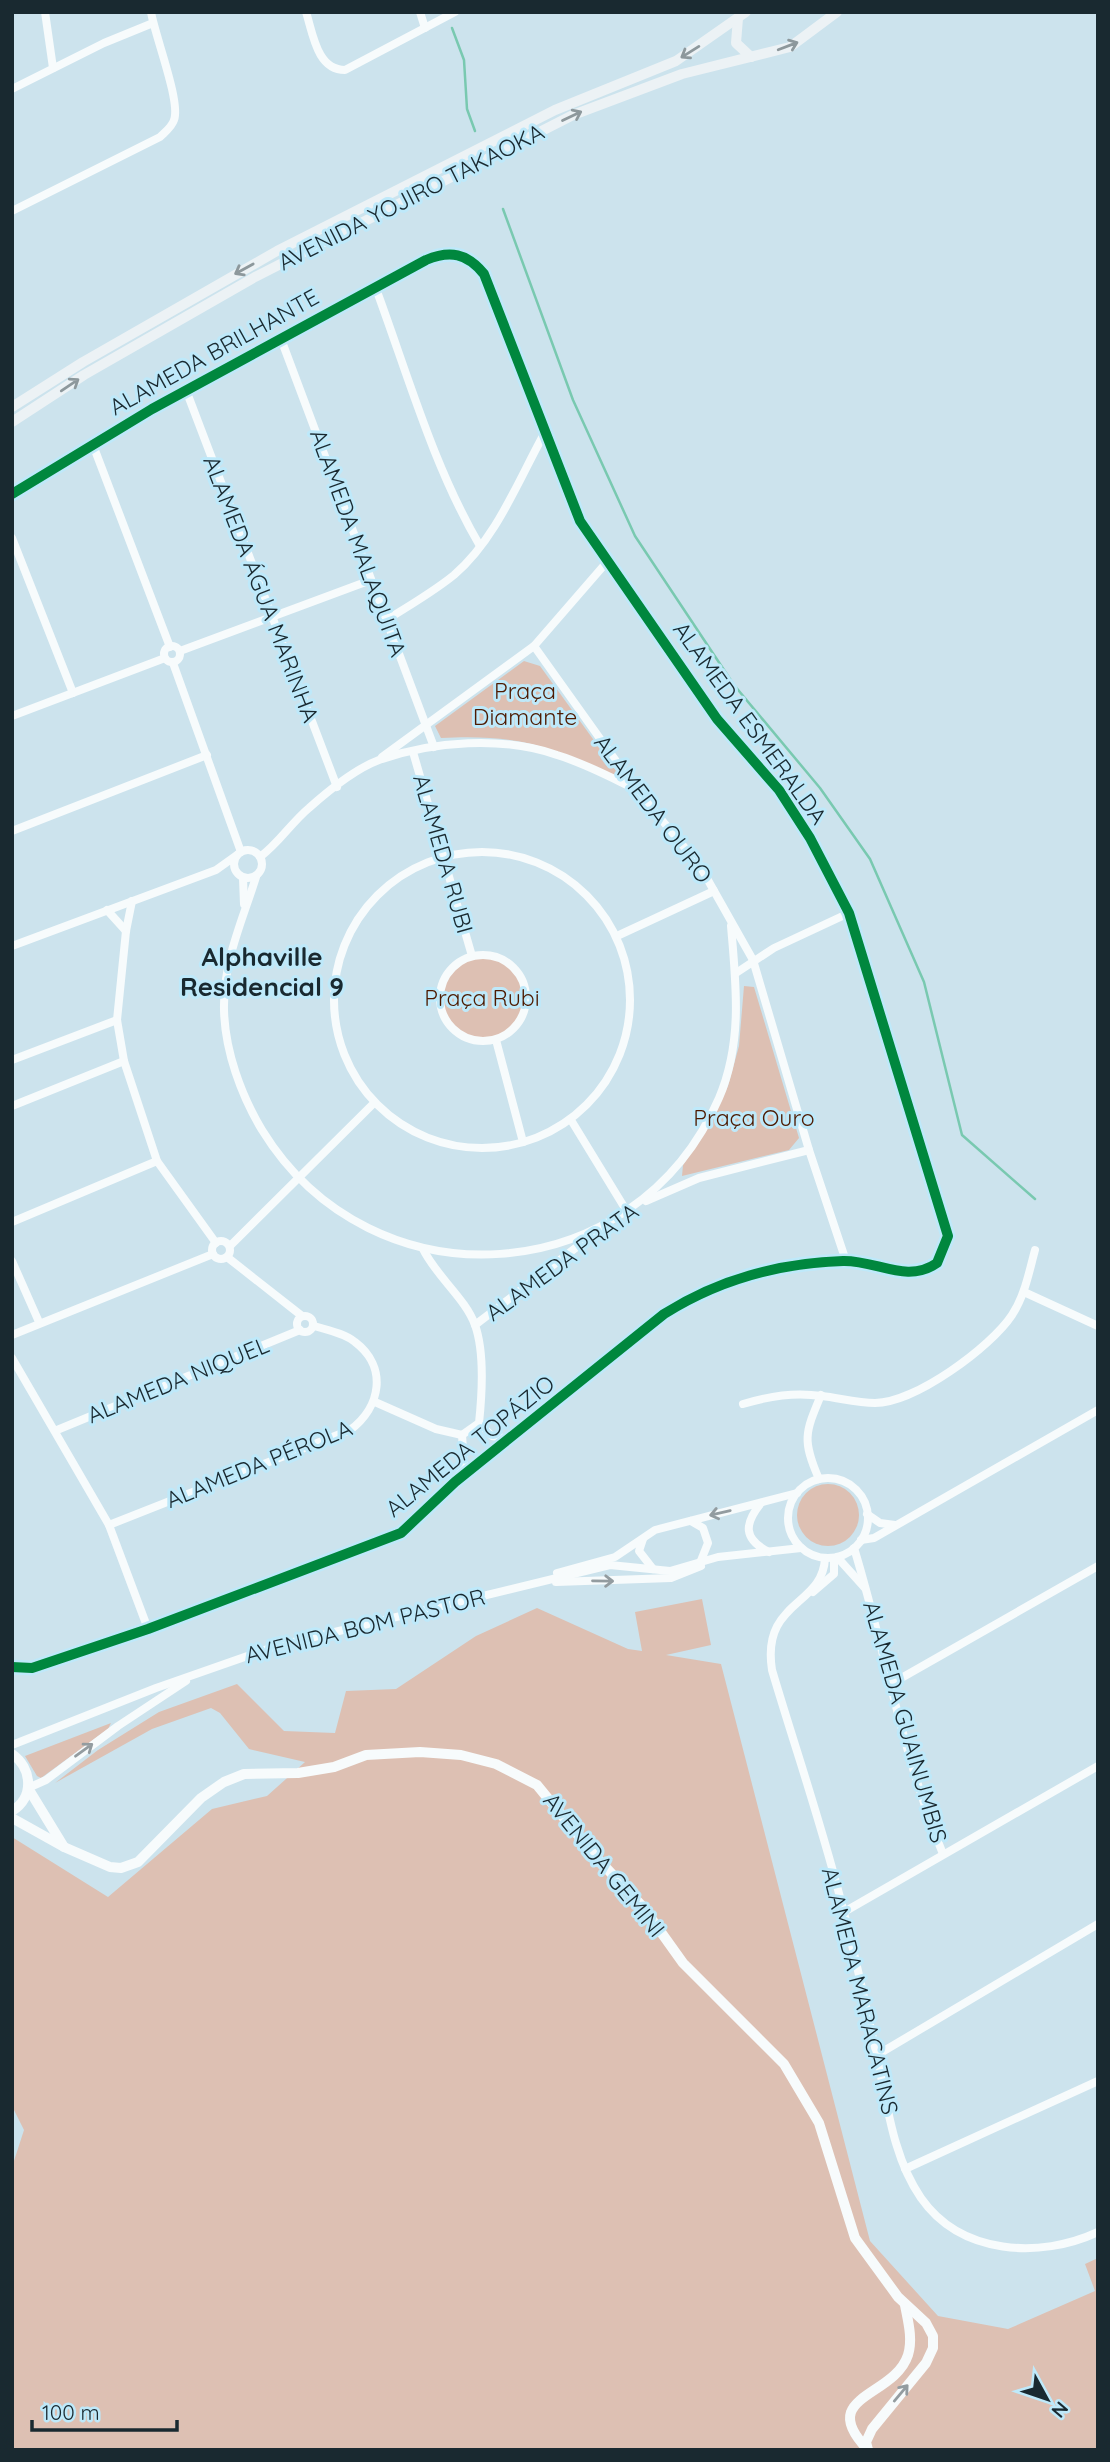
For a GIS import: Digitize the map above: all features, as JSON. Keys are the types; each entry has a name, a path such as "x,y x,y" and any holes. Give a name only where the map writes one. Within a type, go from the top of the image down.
{"main road":[{"path":"741,14 736,43 751,57"},
{"name":"AVENIDA YOJIRO TAKAOKA","path":"12,407 83,362 277,251 555,110 676,61 741,14"},
{"name":"AVENIDA YOJIRO TAKAOKA","path":"12,422 84,375 255,277 561,121 682,74 799,43 832,14"}],"street":[{"path":"45,12 54,68"},
{"path":"12,211 160,137 174,121 175,103 151,12"},
{"path":"306,12 323,60 339,70 351,69 455,12"},
{"path":"420,12 425,28"},
{"path":"12,89 153,23"},
{"name":"ALAMEDA BRILHANTE","path":"12,494 186,390 375,286 441,254"},
{"name":"ALAMEDA ESMERALDA","path":"441,254 467,257 484,274 580,521 606,563 717,719 779,790 810,838 849,913 947,1226 946,1246 937,1263"},
{"path":"375,286 446,477 463,518 480,546"},
{"name":"ALAMEDA MALAQUITA","path":"281,339 434,747"},
{"name":"ALAMEDA ÁGUA MARINHA","path":"186,390 337,787"},
{"path":"386,620 454,575 480,546 544,433"},
{"path":"93,444 170,647 180,651 371,580"},
{"path":"12,538 73,693"},
{"path":"606,563 534,646 308,808 261,861 244,907 225,978 224,1012 239,1084 256,1119 299,1180 326,1202 383,1237 423,1249 474,1257 511,1255 573,1240 646,1198 677,1165 719,1097 735,1034 736,973 731,926"},
{"name":"ALAMEDA OURO","path":"534,646 636,789 687,846 731,926 754,960 809,1150 846,1261"},
{"path":"170,647 165,651 206,755 239,854 234,863 239,875 244,907"},
{"path":"12,716 73,693 180,659 180,651"},
{"path":"377,761 434,747 494,744 523,746 556,754 636,789"},
{"name":"ALAMEDA RUBI","path":"413,752 472,956"},
{"path":"12,831 206,755"},
{"path":"12,946 216,870 239,854 254,851 261,861"},
{"path":"442,854 505,855 556,873 583,892 617,936 630,991 623,1047 613,1071 594,1098 571,1120 523,1142 496,1148 454,1147 412,1132 373,1104 359,1087 344,1059 336,1030 336,969 358,918 379,892 407,870 442,854"},
{"path":"216,870 256,877"},
{"path":"617,936 714,891"},
{"path":"132,901 126,931 117,1020 124,1061 157,1161 216,1243"},
{"path":"107,911 126,931"},
{"path":"736,973 754,960 849,913"},
{"path":"472,956 499,957 511,964 525,987 523,1014 516,1026 496,1040 469,1039 458,1033 443,1014 440,1002 444,978 461,961 472,956"},
{"path":"12,1060 117,1020"},
{"path":"496,1040 523,1142"},
{"path":"12,1106 124,1061"},
{"path":"227,1257 230,1246 373,1104"},
{"path":"571,1120 626,1210"},
{"name":"ALAMEDA PRATA","path":"475,1325 626,1210 699,1178 809,1150"},
{"path":"12,1222 157,1161"},
{"path":"216,1243 223,1241 230,1246"},
{"path":"213,1254 216,1243"},
{"path":"550,1245 558,1262"},
{"path":"423,1249 435,1272 475,1325 482,1381 479,1423 492,1436 510,1439"},
{"path":"743,1404 773,1395 821,1395 887,1402 929,1383 983,1347 1013,1314 1024,1292 1035,1250"},
{"path":"213,1254 218,1259 227,1257"},
{"path":"12,1335 213,1254"},
{"path":"227,1257 302,1317"},
{"path":"12,1261 39,1322"},
{"name":"ALAMEDA TOPÁZIO","path":"12,1667 32,1668 148,1629 401,1533 455,1482 664,1314 694,1295 761,1272 846,1261 907,1273 919,1272 937,1263"},
{"path":"1024,1292 1098,1326"},
{"path":"309,1316 314,1326 308,1332 300,1330 297,1323 302,1317 309,1316"},
{"name":"ALAMEDA PÉROLA","path":"109,1525 350,1430 362,1421 375,1402 376,1380 371,1359 353,1340 314,1326"},
{"name":"ALAMEDA NIQUEL","path":"57,1430 300,1330"},
{"path":"12,1359 57,1430 109,1525 148,1629"},
{"path":"819,1479 809,1457 806,1433 821,1395"},
{"path":"375,1402 436,1429 462,1435 479,1423"},
{"path":"861,1540 874,1538 1098,1410"},
{"path":"455,1482 464,1463 462,1435"},
{"path":"492,1436 493,1452"},
{"path":"464,1463 470,1471"},
{"path":"819,1479 841,1480 851,1486 865,1503 867,1514 861,1540 854,1548 832,1558 801,1548 789,1528 790,1504 797,1493 819,1479"},
{"name":"AVENIDA BOM PASTOR","path":"535,1582 570,1568 615,1558 646,1534 797,1493"},
{"path":"761,1503 752,1514 747,1530 751,1540 769,1552"},
{"path":"867,1514 880,1523 895,1525"},
{"path":"691,1521 703,1528 708,1543 699,1563"},
{"path":"646,1534 639,1551 655,1570"},
{"name":"AVENIDA BOM PASTOR","path":"12,1745 273,1647 313,1640 610,1565 670,1571 718,1557 801,1548"},
{"name":"ALAMEDA GUAINUMBIS","path":"854,1548 867,1590 889,1685 926,1812 943,1854"},
{"name":"AVENIDA BOM PASTOR","path":"535,1582 671,1578 718,1557"},
{"name":"ALAMEDA GUAINUMBIS","path":"832,1558 867,1590"},
{"name":"ALAMEDA MARACATINS","path":"832,1558 799,1602 779,1620 768,1648 772,1670 844,1912 884,2094 905,2169 922,2199 937,2215 952,2227 985,2243 1009,2249 1043,2248 1069,2244 1098,2232"},
{"path":"889,1685 1098,1566"},
{"name":"AVENIDA BOM PASTOR","path":"28,1788 46,1780 118,1726 197,1674"},
{"name":"AVENIDA GEMINI","path":"12,1818 64,1847 114,1868 131,1866 201,1798 232,1778 244,1774 320,1770 382,1753 461,1755 496,1764 529,1779 542,1789 595,1856 643,1907 684,1963 784,2064 819,2123 855,2238 905,2305 926,2323 933,2336 933,2348 926,2362 872,2430 866,2442 868,2450"},
{"path":"12,1754 25,1767 28,1788 64,1847"},
{"path":"844,1912 1098,1766"},
{"path":"12,1811 24,1799 28,1788"},
{"path":"877,2055 1098,1924"},
{"path":"905,2169 1098,2081"},
{"name":"AVENIDA GEMINI","path":"868,2450 852,2432 850,2414 859,2399 888,2384 900,2371 908,2354 909,2344 905,2305"}],"green space":[{"name":"Praça Diamante","path":"524,661 540,666 622,779 535,745 493,738 441,738 435,726"},
{"name":"Praça Rubi","path":"483,957 499,960 512,969 521,982 524,998 521,1014 512,1027 499,1036 483,1039 467,1036 454,1027 445,1014 442,998 445,982 454,969 467,960"},
{"name":"Praça Ouro","path":"744,986 754,987 799,1138 789,1150 682,1176 683,1165 711,1123 728,1086 739,1046"},
{"path":"822,1484 834,1484 850,1493 857,1503 857,1527 850,1537 834,1546 822,1546 811,1541 802,1532 797,1521 797,1509 802,1498 811,1489"},
{"path":"702,1599 711,1645 666,1655 721,1664 870,2241 938,2316 1008,2329 1095,2291 1085,2264 1098,2258 1098,2450 12,2450 12,2167 24,2130 12,2106 12,1837 108,1897 212,1809 267,1796 305,1762 249,1749 220,1713 211,1708 152,1729 55,1783 98,1750 159,1712 237,1684 284,1731 335,1733 346,1691 396,1689 476,1636 537,1608 628,1649 642,1651 635,1612"},
{"path":"111,1723 108,1729 41,1778 25,1756"}],"waterway":[{"path":"452,28 464,60 467,109 475,131"},
{"path":"503,209 573,400 635,536 734,685 820,788 870,859 924,982 962,1135 1035,1199"}],"cycle path":[{"path":"12,494 152,409 426,260 443,255 458,255 478,267 484,274 580,521 717,719 779,790 810,838 849,913 948,1236 937,1263 926,1269 903,1271 855,1262 819,1262 772,1270 706,1292 664,1314 455,1482 401,1533 148,1629 32,1668 12,1667"}],"district":[{"name":"Alphaville Residencial 9","path":"262,972"}]}
